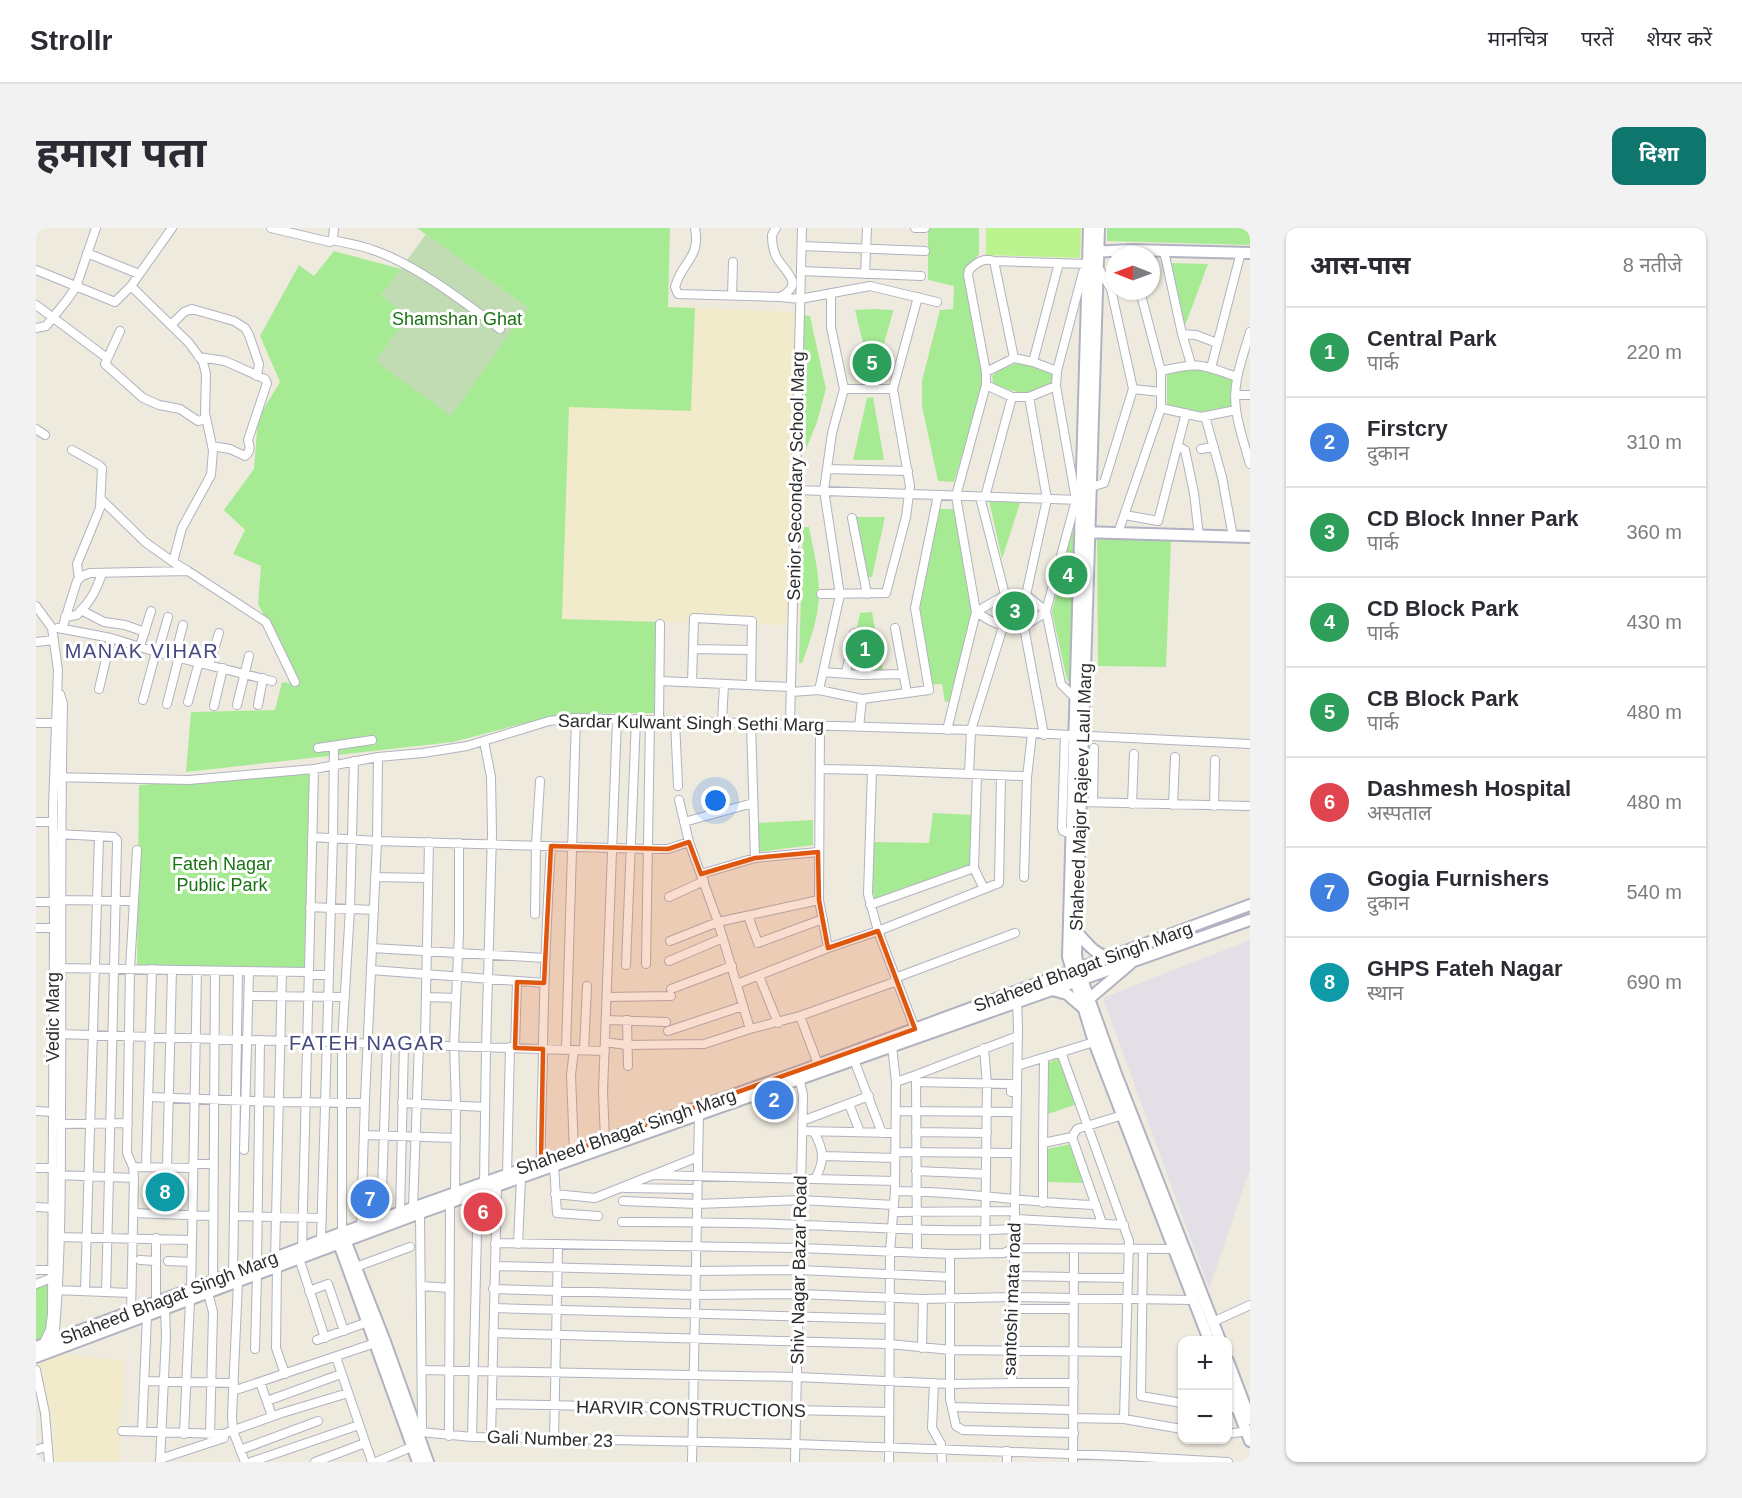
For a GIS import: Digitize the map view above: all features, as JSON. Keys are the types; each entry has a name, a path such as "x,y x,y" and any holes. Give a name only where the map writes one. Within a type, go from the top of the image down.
{"street":[{"path":"36,328 46,326 76,286 95,228"},
{"path":"36,270 115,302 140,274 172,228"},
{"path":"271,228 306,232 331,241 372,249 395,259 500,329"},
{"path":"331,241 334,228"},
{"path":"695,228 696,247 678,276 675,286 678,294 800,298 870,285 937,302"},
{"path":"776,228 772,235 774,251 790,272 792,284 787,293 780,297"},
{"name":"Senior Secondary School Marg","path":"790,724 802,228"},
{"path":"865,274 867,228"},
{"path":"915,228 925,228"},
{"name":"Shaheed Major Rajeev Laul Marg","path":"1083,500 1091,486 1089,228"},
{"name":"Shaheed Major Rajeev Laul Marg","path":"1099,228 1091,262 1083,500 1085,532 1074,736 1068,952 1090,998 1116,1074 1218,1336"},
{"path":"802,246 925,251"},
{"path":"1160,251 1246,253 1211,368"},
{"path":"1164,251 1191,364"},
{"path":"87,253 140,274"},
{"path":"947,730 976,612 956,496 986,385 986,372 968,275 969,270 975,264 987,259 1059,263 1091,262 1106,259"},
{"path":"994,261 1014,358"},
{"path":"732,296 733,262"},
{"path":"976,612 1003,627 1023,627 1035,621 1046,611 1083,500 1056,386 1057,371 1091,262"},
{"path":"1091,262 1111,289 1133,389 1104,483 1091,486"},
{"path":"1033,362 1059,263"},
{"path":"801,271 921,276"},
{"path":"130,286 189,343 199,357 206,374 206,418 212,446 210,480 182,528 173,562"},
{"path":"819,690 840,595 824,490 832,433 844,389 831,327 831,293"},
{"path":"821,594 886,593 910,494 893,389 918,297"},
{"path":"1118,533 1161,408 1161,371 1142,300"},
{"path":"36,305 108,358"},
{"path":"171,325 184,312 192,309 241,324 249,335 259,364 257,376"},
{"path":"120,331 105,364 143,398 159,405 180,409 198,421 206,418"},
{"path":"1250,332 1237,377 1235,395 1236,410 1250,464"},
{"path":"1182,334 1196,335 1217,343"},
{"path":"199,357 225,361 266,379 267,383 248,440 250,447 248,453 245,456 230,449 212,446"},
{"path":"986,372 1014,358 1057,371"},
{"path":"1161,371 1191,364 1237,377"},
{"path":"986,385 1012,397 1029,397 1056,386"},
{"path":"844,389 893,389"},
{"path":"1133,389 1161,392"},
{"path":"1235,395 1250,395"},
{"path":"1005,596 983,497 1012,397"},
{"path":"1026,594 1047,499 1029,397"},
{"path":"1161,408 1201,417 1236,410"},
{"path":"1125,515 1158,520 1181,448 1186,413"},
{"path":"1205,416 1222,477 1233,537"},
{"path":"36,429 45,435"},
{"path":"1181,448 1214,447"},
{"path":"1181,448 1194,493 1199,536"},
{"path":"62,629 79,579 77,564 99,514 101,499 102,467 72,450"},
{"path":"827,469 908,471"},
{"path":"796,489 1083,500"},
{"path":"660,681 819,690 862,699 929,690 915,608 938,495"},
{"path":"101,499 145,542 266,622 295,682"},
{"path":"852,518 867,594"},
{"path":"1085,532 1250,537"},
{"name":"Shaheed Major Rajeev Laul Marg","path":"1085,532 1074,697 1074,736 1080,802 1076,931 1077,992 1207,1336"},
{"path":"79,579 90,573 188,571"},
{"path":"65,617 77,615 88,604 102,574"},
{"path":"976,612 1005,596 1016,593 1026,594 1046,611 1062,684 1074,697"},
{"name":"Vedic Marg","path":"36,606 52,628 58,670 56,723 58,901 63,968 53,1112 57,1124"},
{"path":"81,610 104,622 125,625 145,632"},
{"path":"140,646 151,611"},
{"path":"143,700 168,617"},
{"path":"692,682 694,618 752,621 751,685"},
{"path":"659,720 660,624"},
{"path":"167,704 183,625"},
{"path":"984,889 974,868 971,730 1003,627"},
{"path":"1023,627 1044,735"},
{"path":"52,628 111,638 272,681"},
{"path":"895,628 907,693"},
{"path":"209,665 219,633"},
{"path":"846,673 854,633"},
{"path":"99,689 111,638"},
{"path":"36,642 54,640"},
{"path":"693,649 751,650"},
{"path":"237,705 249,656"},
{"path":"188,702 199,662"},
{"path":"214,706 223,668"},
{"path":"823,672 862,675 903,674"},
{"path":"258,705 263,678"},
{"path":"722,722 724,684"},
{"name":"Vedic Marg","path":"57,686 63,704 53,822 57,834"},
{"path":"859,727 862,699"},
{"path":"566,1050 576,718"},
{"name":"Sardar Kulwant Singh Sethi Marg","path":"58,777 189,780 314,769 378,756 467,747 549,721 576,718 971,730 1250,744"},
{"path":"605,1140 603,1091 617,719"},
{"path":"626,965 636,719"},
{"path":"646,964 646,849 650,720"},
{"path":"675,721 678,786"},
{"path":"36,723 56,723"},
{"path":"751,723 755,858"},
{"path":"820,725 819,900 828,948"},
{"path":"1024,877 1027,777 1032,734"},
{"path":"318,748 372,740"},
{"path":"484,741 491,777 492,844 484,1182"},
{"path":"321,1240 334,746"},
{"path":"1093,802 1094,748"},
{"path":"1132,804 1134,754"},
{"path":"361,1226 377,841 378,756"},
{"path":"1173,805 1175,757"},
{"path":"1214,806 1215,760"},
{"path":"354,761 350,909 342,1042 341,1238 375,1343 428,1462"},
{"path":"819,768 1021,776"},
{"path":"314,769 310,907 311,973 307,996 300,1253 309,1291 325,1338"},
{"path":"872,770 868,894 878,931 915,1029"},
{"path":"737,984 999,883 1001,776"},
{"path":"535,914 540,781"},
{"path":"679,800 689,842 718,922 750,1029"},
{"path":"1080,802 1250,806"},
{"path":"684,822 753,803"},
{"path":"36,822 53,822"},
{"path":"57,834 114,837 117,840 106,1292"},
{"path":"85,1291 99,836"},
{"path":"312,837 631,849 668,849 689,842"},
{"path":"418,1462 417,1437 422,1370 416,1136 426,997 429,843"},
{"path":"449,1436 452,1197 456,1138 454,1045 458,977 459,843"},
{"path":"541,1162 540,1103 550,846"},
{"path":"131,1312 134,1178 133,1167 128,1157 128,1123 130,969 136,850"},
{"path":"669,897 702,878 755,858 818,852"},
{"path":"870,904 974,868"},
{"path":"375,877 428,878"},
{"path":"670,941 718,922 819,900"},
{"name":"Vedic Marg","path":"54,1341 57,1034 53,968 54,928 58,901"},
{"path":"36,902 133,901"},
{"name":"Shaheed Bhagat Singh Marg","path":"452,1197 478,1192 521,1178 699,1115 799,1076 818,1064 1048,985 1111,957 1250,905"},
{"path":"310,907 374,910"},
{"path":"747,916 758,943 822,919"},
{"name":"Shaheed Bhagat Singh Marg","path":"1077,974 1132,962 1250,920"},
{"path":"36,928 54,928"},
{"path":"1076,931 1101,956 1111,957"},
{"path":"605,1042 704,1044 800,1016 1015,933"},
{"path":"669,961 723,938"},
{"path":"1161,938 1167,950"},
{"path":"372,948 545,958"},
{"path":"1068,952 1048,985 1067,994 1084,1009"},
{"path":"1090,998 1132,962"},
{"path":"607,998 671,992 732,966"},
{"path":"53,968 282,972 328,975"},
{"path":"146,1167 152,969"},
{"path":"167,1167 172,970"},
{"path":"184,1434 192,1240 197,970"},
{"path":"371,970 544,983"},
{"path":"213,1282 215,971"},
{"path":"238,971 234,1100 236,1278 233,1431 245,1462"},
{"path":"244,1150 249,972"},
{"path":"282,972 276,1217 276,1348 285,1374"},
{"path":"759,976 778,1023"},
{"path":"507,1174 517,982"},
{"name":"Shaheed Bhagat Singh Marg","path":"190,1295 208,1293 236,1278 452,1197 484,1182 799,1076 854,1060 1017,1001 1048,985"},
{"path":"584,1050 587,986"},
{"path":"249,996 345,997"},
{"path":"426,997 456,998"},
{"name":"santoshi mata road","path":"422,1370 797,1377 951,1384 1012,1383 1017,1001"},
{"path":"668,1031 743,1006"},
{"path":"800,1016 818,1064"},
{"path":"606,1020 666,1022"},
{"path":"627,1020 628,1065"},
{"path":"57,1034 605,1051"},
{"path":"916,1079 984,1048 1018,1036"},
{"path":"255,1349 260,1040"},
{"path":"1017,1066 1094,1042"},
{"path":"381,1219 387,1043"},
{"path":"400,1212 404,1044"},
{"path":"889,1462 890,1252 895,1191 896,1133 896,1082 892,1046"},
{"path":"984,1048 987,1084 985,1253"},
{"path":"574,1050 571,1075 574,1151"},
{"path":"1061,1052 1129,1241 1124,1419"},
{"path":"1043,1203 1044,1058"},
{"path":"854,1060 882,1133"},
{"name":"Shiv Nagar Bazar Road","path":"795,1462 802,1131 802,1095 799,1076"},
{"path":"896,1082 916,1079 1011,1084 1011,1092 1017,1092"},
{"path":"916,1079 917,1252"},
{"path":"802,1121 869,1096"},
{"path":"148,1097 365,1103"},
{"path":"402,1103 485,1107"},
{"path":"849,1104 860,1132"},
{"path":"36,1111 53,1112"},
{"path":"896,1111 1016,1112"},
{"path":"692,1462 699,1115"},
{"path":"1043,1143 1072,1137 1077,1130 1123,1115"},
{"path":"57,1124 128,1123"},
{"path":"802,1131 896,1133"},
{"path":"814,1132 821,1144 824,1156 815,1179"},
{"path":"916,1132 987,1133"},
{"path":"364,1135 456,1138"},
{"path":"1072,1137 1102,1223"},
{"path":"824,1156 895,1155 916,1152 1016,1153"},
{"path":"555,1194 595,1198 698,1157"},
{"path":"133,1167 214,1164"},
{"path":"554,1166 556,1211 559,1214 598,1216"},
{"path":"36,1168 88,1177 134,1178"},
{"path":"916,1171 986,1174"},
{"name":"Vedic Marg","path":"56,1173 53,1208 56,1237"},
{"path":"653,1175 895,1180"},
{"path":"518,1244 521,1178"},
{"path":"491,1437 496,1186"},
{"path":"621,1188 697,1189"},
{"path":"895,1191 985,1195 1043,1203 1096,1205"},
{"path":"472,1437 478,1192"},
{"path":"622,1201 697,1204 800,1200 917,1211 985,1210 1014,1215 1124,1225"},
{"path":"36,1208 53,1208"},
{"name":"Shaheed Bhagat Singh Marg","path":"300,1253 321,1240 341,1238 361,1226 400,1212 417,1210"},
{"path":"133,1213 213,1216"},
{"path":"234,1216 322,1218"},
{"path":"622,1222 800,1225 891,1230 1014,1229"},
{"path":"56,1237 192,1240"},
{"path":"156,1238 164,1381 160,1461 229,1436 233,1431"},
{"path":"341,1238 356,1267 417,1437"},
{"path":"495,1243 799,1248 950,1254 1004,1253 1014,1248 1173,1249"},
{"path":"554,1439 558,1245"},
{"path":"356,1267 410,1247"},
{"path":"1073,1458 1074,1249"},
{"path":"1143,1250 1141,1396 1178,1402"},
{"path":"950,1254 951,1384 956,1426 963,1430 1074,1433"},
{"path":"140,1260 156,1261"},
{"path":"168,1261 191,1262"},
{"path":"495,1266 695,1271 799,1270 950,1277"},
{"path":"36,1269 54,1275"},
{"path":"36,1284 54,1275"},
{"path":"1013,1276 1128,1278"},
{"name":"Shaheed Bhagat Singh Marg","path":"39,1346 131,1312 160,1306 190,1295 213,1282 236,1278"},
{"path":"309,1291 328,1284 344,1332"},
{"path":"421,1286 450,1288"},
{"path":"493,1289 695,1295 798,1294 890,1299 1013,1297 1192,1300"},
{"path":"55,1290 130,1293"},
{"name":"Vedic Marg","path":"39,1346 47,1338 55,1290"},
{"path":"208,1293 213,1312 210,1435"},
{"path":"922,1299 922,1348"},
{"path":"1212,1322 1250,1305"},
{"name":"Shaheed Bhagat Singh Marg","path":"36,1357 147,1316 160,1306"},
{"path":"494,1308 889,1319"},
{"path":"1013,1309 1074,1309"},
{"path":"142,1432 147,1316"},
{"path":"317,1341 368,1322"},
{"path":"493,1333 889,1344 951,1350 1125,1352"},
{"path":"144,1381 211,1382 233,1387 260,1382 375,1343"},
{"path":"336,1357 372,1462"},
{"path":"36,1370 45,1413 49,1462"},
{"path":"267,1401 341,1374"},
{"path":"1232,1374 1250,1419"},
{"path":"260,1382 272,1416"},
{"path":"934,1383 932,1428 942,1449 942,1462"},
{"path":"1012,1383 1074,1383"},
{"path":"122,1431 210,1435 233,1431 272,1416 348,1393"},
{"name":"HARVIR CONSTRUCTIONS","path":"493,1404 796,1412 889,1412"},
{"path":"952,1407 1073,1414 1124,1419 1178,1428"},
{"path":"1232,1408 1248,1436"},
{"path":"36,1417 45,1413"},
{"path":"240,1450 318,1420"},
{"path":"251,1462 358,1425"},
{"path":"1232,1434 1248,1436"},
{"path":"376,1462 417,1437"},
{"name":"Gali Number 23","path":"417,1437 795,1443 1007,1451 1073,1458 1228,1462"},
{"path":"315,1462 365,1443"},
{"path":"36,1450 48,1446"},
{"path":"1007,1451 1007,1462"}],"highlighted area":[{"path":"689,842 701,874 755,858 818,852 819,900 828,948 878,931 915,1029 541,1162 543,1049 515,1048 517,982 544,983 551,846 668,849"}],"shaded area":[{"path":"695,308 796,312 786,625 562,619 569,406 691,411"},
{"path":"1250,940 1250,1169 1209,1289 1103,998"},
{"path":"63,1354 124,1361 119,1462 54,1462 53,1434 39,1364"}],"green space":[{"path":"417,228 670,228 668,307 695,308 691,411 569,407 562,619 662,622 659,713 560,714 453,742 186,772 191,712 275,710 282,682 293,684 291,668 258,604 261,566 233,554 245,530 224,510 254,469 258,418 280,382 260,336 299,265 314,276 334,251 401,269 381,296 528,308"},
{"path":"928,228 979,228 979,254 965,272 983,375 982,388 954,482 938,481 922,406 922,381 940,310 953,309 954,286 928,280"},
{"path":"986,228 1081,228 1080,258 986,255"},
{"path":"1107,228 1250,228 1250,245 1107,241"},
{"name":"Shamshan Ghat","path":"426,234 528,308 451,416 375,361 408,316 381,296"},
{"path":"1171,263 1208,264 1186,323 1181,323"},
{"path":"855,310 893,310 893,312 873,383 868,383 863,343"},
{"path":"803,315 810,316 826,389 817,422 806,449"},
{"path":"1014,364 1038,365 1047,370 1055,380 1048,387 1033,393 1017,392 993,384 992,376"},
{"path":"1191,367 1204,367 1233,379 1232,407 1200,414 1167,405 1167,373"},
{"path":"873,397 884,460 853,460 867,398"},
{"path":"989,500 1020,503 1002,559"},
{"path":"937,509 957,509 978,612 953,701 945,702 942,684 929,685 914,609"},
{"path":"852,517 885,517 872,577 866,578"},
{"path":"803,527 809,527 819,593 814,629 802,663 799,663"},
{"path":"1071,532 1076,535 1072,685 1067,680 1052,612"},
{"path":"1097,539 1171,541 1166,667 1098,666"},
{"path":"1007,597 1025,599 1039,610 1023,624 1004,623 991,611"},
{"path":"872,612 883,671 847,672 860,613"},
{"name":"Fateh Nagar Public Park","path":"310,774 304,968 137,965 139,785"},
{"path":"933,813 973,815 974,867 905,887 875,900 872,887 874,842 929,843"},
{"path":"813,820 813,845 759,852 757,823"},
{"path":"1065,1056 1080,1103 1045,1115 1047,1063"},
{"path":"1071,1144 1087,1183 1047,1182 1047,1149"},
{"path":"53,1279 49,1336 36,1340 36,1286"}],"place":[{"name":"CB Block Park","path":"872,363"},
{"name":"CD Block Park","path":"1068,575"},
{"name":"CD Block Inner Park","path":"1015,611"},
{"name":"Central Park","path":"865,649"},
{"name":"Firstcry","path":"774,1100"},
{"name":"GHPS Fateh Nagar","path":"165,1192"},
{"name":"Gogia Furnishers","path":"370,1199"},
{"name":"Dashmesh Hospital","path":"483,1212"}],"district":[{"name":"MANAK VIHAR","path":"142,651"},
{"name":"FATEH NAGAR","path":"367,1043"}]}
